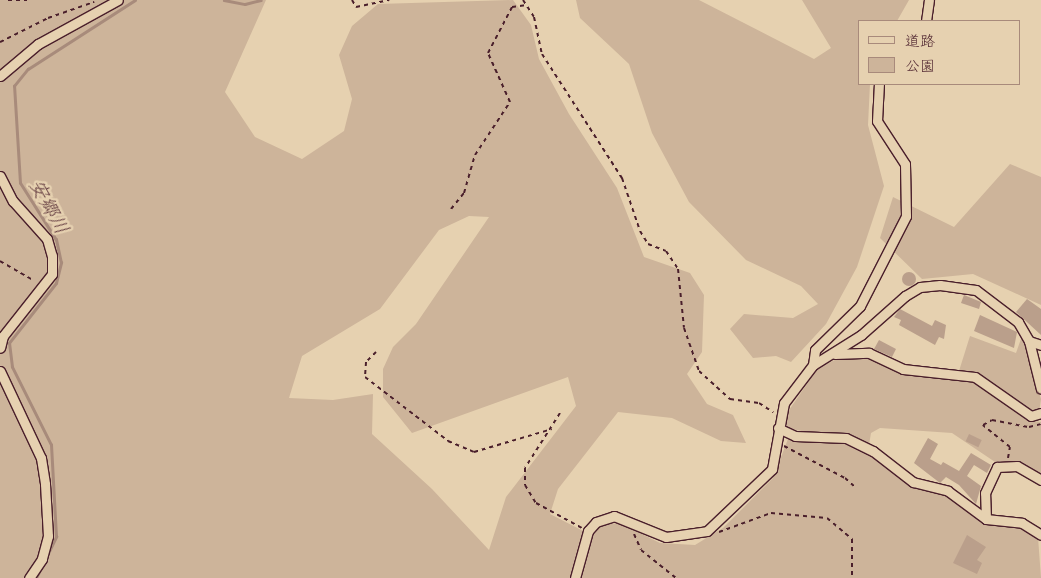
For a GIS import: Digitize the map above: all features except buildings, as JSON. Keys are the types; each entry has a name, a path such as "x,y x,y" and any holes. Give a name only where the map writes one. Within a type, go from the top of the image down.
{"street":[{"path":"0,76 38,44 118,0"},
{"path":"926,20 929,0"},
{"path":"575,578 588,531 596,522 614,516 629,520 666,537 707,531 772,469 778,439 779,416 813,365 815,350 860,306 906,216 905,164 877,121 879,85"},
{"path":"0,176 13,200 47,239 52,274 3,336 0,348"},
{"path":"813,365 835,354 905,296 920,287 940,285 976,290 1018,322 1029,341 1041,389"},
{"path":"1029,341 1041,346"},
{"path":"835,354 869,353 903,369 975,377 1031,416 1041,413"},
{"path":"0,371 41,458 45,484 48,536 42,559 29,578"},
{"path":"778,428 795,436 846,438 873,451 913,482 948,491 986,519 1022,523 1041,535"},
{"path":"986,519 985,493 997,466 1017,466 1041,480"}],"path":[{"path":"8,0 27,0"},
{"path":"0,42 48,18 102,0"},
{"path":"352,0 356,7 389,0"},
{"path":"523,0 528,5 542,54 622,178 640,231 648,244 666,252 678,269 684,328 699,371 730,399 759,402 779,416"},
{"path":"451,209 464,193 475,155 510,102 488,53 512,7 528,5"},
{"path":"0,261 44,286"},
{"path":"376,352 366,362 365,377 448,441 474,452 552,429"},
{"path":"560,413 552,429 525,468 525,485 536,503 588,531"},
{"path":"997,466 1012,455 1010,447 983,425 992,420 1030,427 1041,424"},
{"path":"778,439 856,488"},
{"path":"707,531 726,533 749,518 771,513 827,518 852,539 852,578"},
{"path":"629,520 641,550 676,578"}],"green space":[{"path":"0,0 266,0 225,92 255,137 302,159 344,131 352,99 339,55 352,26 378,4 513,0 531,25 539,59 569,114 617,188 644,257 690,273 704,295 702,352 687,374 707,404 733,415 746,443 721,441 672,418 618,412 558,489 550,514 593,536 601,525 620,523 660,543 695,545 723,528 773,478 788,439 840,442 871,454 911,485 949,497 982,520 1031,530 1038,537 1041,578 0,578","holes":["469,216 489,217 416,324 393,347 383,369 383,397 412,433 568,377 576,406 506,497 489,550 432,489 372,434 373,394 333,400 289,398 302,356 380,309 439,230"]},
{"path":"576,0 699,0 814,59 831,48 802,0 909,0 898,20 858,20 858,85 870,85 868,125 884,186 857,267 826,324 791,362 776,356 753,358 730,329 744,314 793,318 818,304 801,286 746,260 689,202 652,133 629,64 580,18"},
{"path":"1010,164 1041,177 1041,305 973,274 922,279 880,238 893,197 954,227"},
{"path":"1023,333 1031,344 1030,362 1041,399 1039,413 1034,414 959,371 970,336 1016,353"},
{"path":"860,357 972,380 1026,420 1041,422 1041,473 1020,464 1001,466 952,433 880,428 871,433 869,445 787,428 787,413 818,368 837,359"}],"waterway":[{"name":"安郷川","path":"36,578 56,537 51,445 12,367 9,343 56,283 61,263 56,240 20,183 14,86 28,69 135,0"},
{"name":"安郷川","path":"224,0 245,4 261,0"}]}
